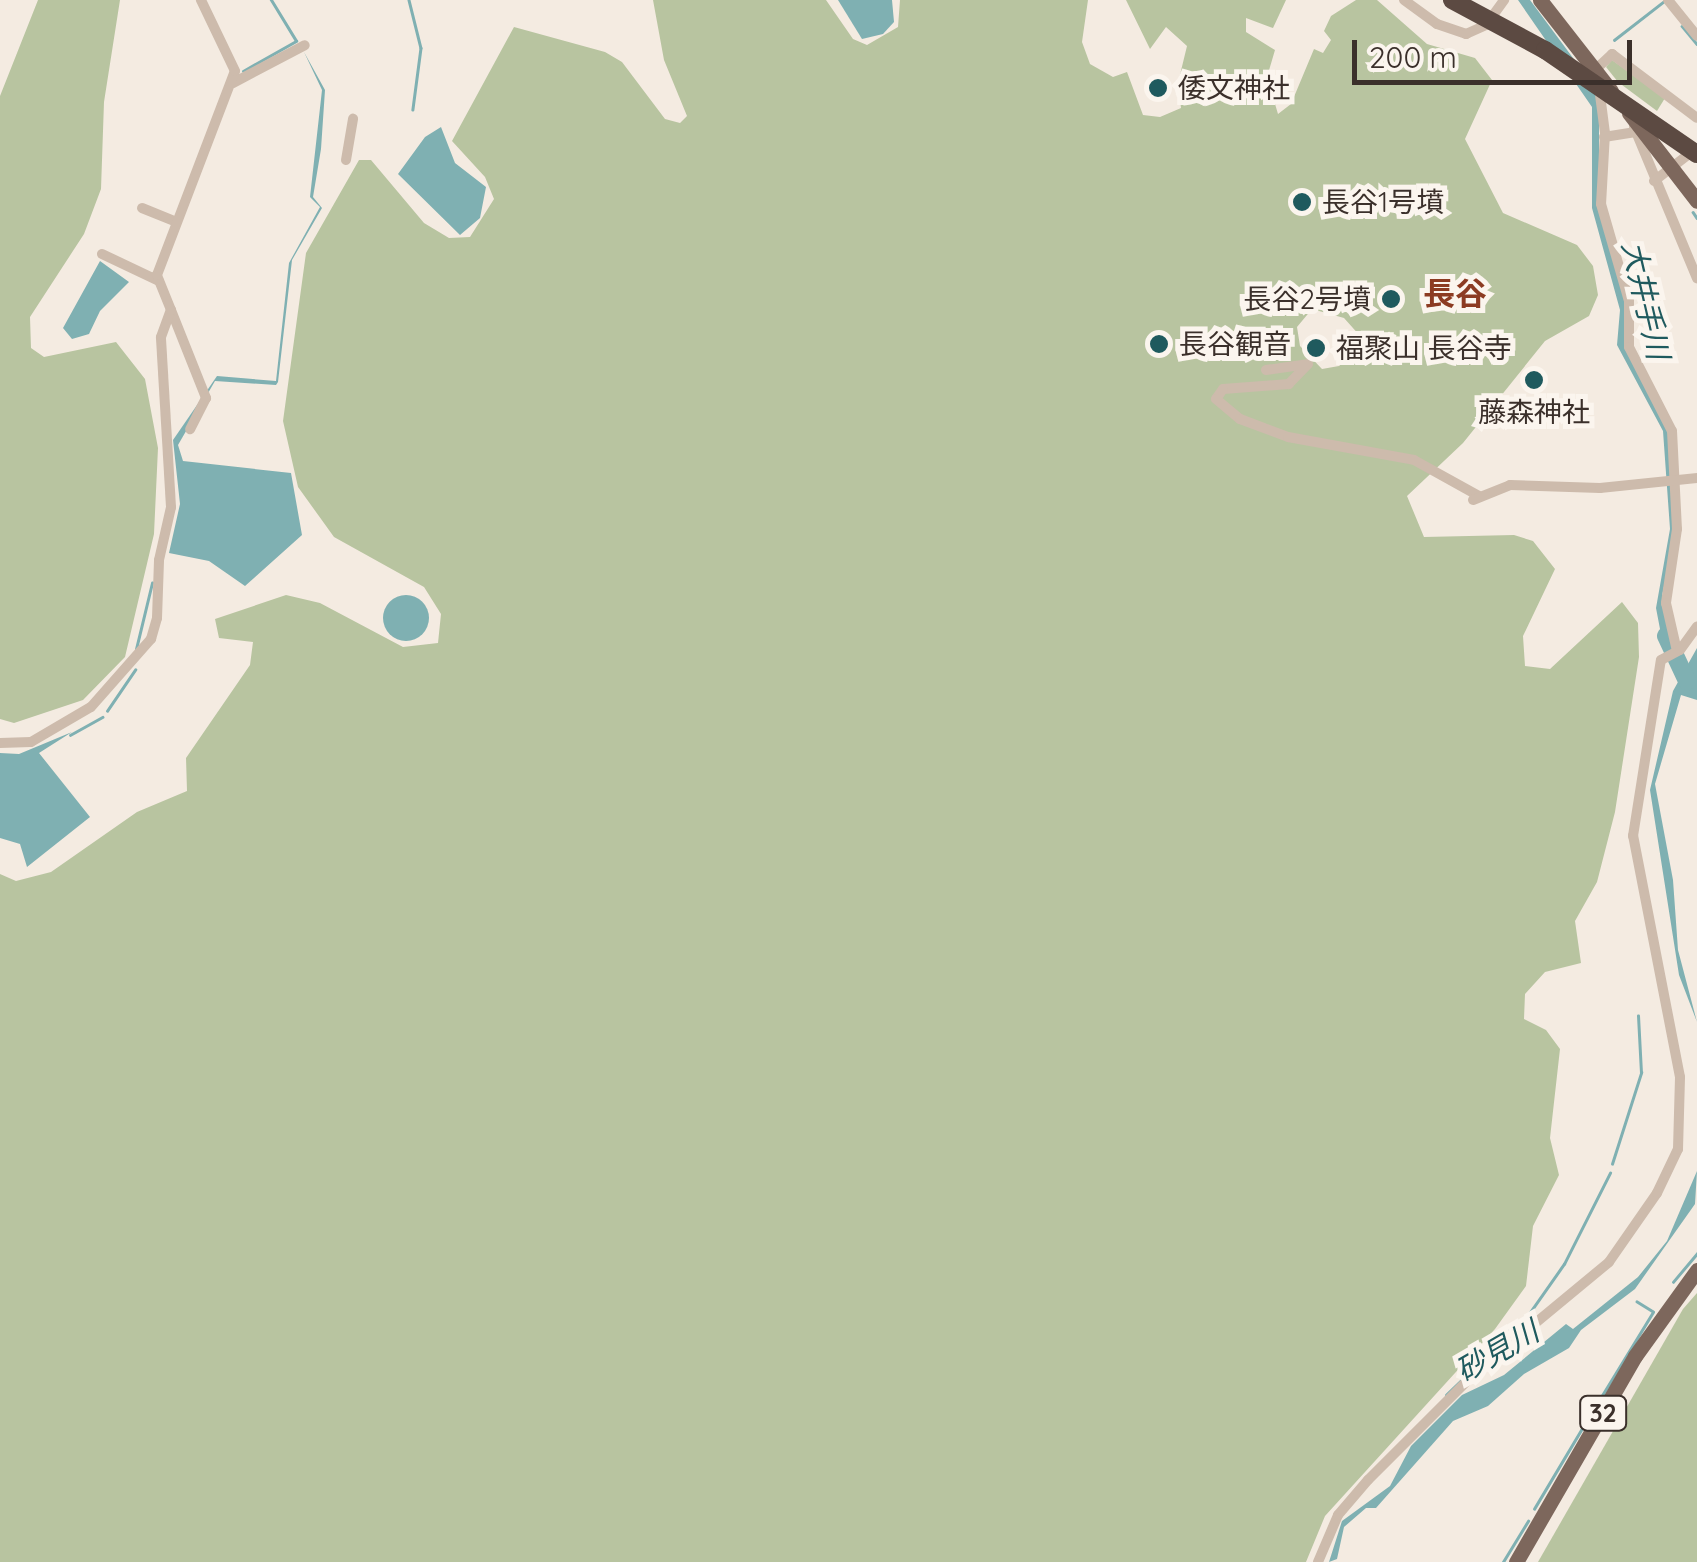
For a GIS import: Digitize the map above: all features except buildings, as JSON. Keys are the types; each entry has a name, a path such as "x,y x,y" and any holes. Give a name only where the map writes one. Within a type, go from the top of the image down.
{"highway":[{"path":"1452,0 1475,6 1548,44 1697,150"}],"main road":[{"path":"1540,0 1697,201"},
{"name":"32","path":"1516,1562 1634,1356 1697,1270"}],"street":[{"path":"190,429 206,398 159,281 176,222 234,83 235,70 201,0"},
{"path":"1404,0 1437,24 1466,34 1486,25 1504,0"},
{"path":"1668,0 1697,36"},
{"path":"234,83 306,45"},
{"path":"1318,1562 1338,1515 1368,1480 1475,1374 1609,1262 1649,1206 1678,1149 1684,1101 1632,836 1672,653 1666,596 1672,480 1665,408 1630,354 1629,300 1602,204 1604,137 1593,69 1612,54 1697,118"},
{"path":"1630,114 1654,181 1697,278"},
{"path":"346,160 353,118"},
{"path":"1604,137 1636,132"},
{"path":"1654,181 1697,150"},
{"path":"142,208 176,222"},
{"path":"102,254 143,278 159,281"},
{"path":"143,278 143,292"},
{"path":"0,743 31,742 92,708 151,639 171,506 161,337 172,310"},
{"path":"1266,370 1308,364 1290,384 1223,390 1216,399 1240,418 1288,437 1414,460 1476,498 1510,484 1600,488 1697,478"},
{"path":"1672,653 1697,626"}],"green space":[{"path":"38,0 120,0 104,102 101,189 84,234 30,317 31,348 44,357 116,342 145,379 158,448 154,534 125,657 83,700 14,723 0,719 0,96"},
{"path":"653,0 826,0 853,39 867,45 898,27 900,0 1088,0 1082,42 1090,64 1113,77 1127,72 1143,115 1160,117 1181,108 1178,83 1187,46 1166,27 1150,49 1126,0 1286,0 1273,28 1246,18 1246,32 1275,50 1267,77 1278,114 1291,104 1314,49 1323,53 1331,40 1324,31 1331,16 1356,0 1377,0 1427,44 1475,58 1492,80 1465,139 1503,213 1577,245 1593,266 1598,295 1589,316 1545,341 1463,443 1407,496 1424,537 1514,535 1533,541 1555,569 1523,636 1525,666 1550,669 1622,602 1638,623 1639,657 1615,812 1597,882 1575,921 1581,963 1545,972 1525,994 1524,1019 1546,1030 1560,1049 1550,1138 1559,1175 1533,1226 1526,1286 1495,1329 1325,1516 1306,1562 0,1562 0,874 16,881 51,872 137,812 187,791 186,758 250,665 253,642 219,638 215,619 286,595 320,603 403,647 438,643 441,614 424,587 334,537 298,487 283,421 306,253 359,160 371,160 424,223 449,238 470,237 494,199 485,177 452,141 514,27 605,52 622,62 665,119 680,123 687,116 664,60","holes":["1312,309 1344,318 1361,337 1361,349 1339,366 1322,369 1300,346 1297,327"]},
{"path":"1612,60 1665,98 1657,111 1618,82 1606,67"},
{"path":"1697,1293 1697,1562 1538,1562 1683,1309"}],"water":[{"path":"838,0 892,0 894,22 883,34 862,39"},
{"path":"1518,0 1530,0 1599,93 1599,208 1628,310 1626,349 1660,404 1671,443 1673,543 1662,596 1673,647 1664,650 1656,608 1670,529 1663,431 1617,345 1620,310 1592,208 1592,107"},
{"path":"304,52 325,90 313,197 322,208 292,260 278,382 276,385 215,381 178,445 183,461 291,473 302,535 245,586 209,561 169,553 180,504 173,440 217,376 276,381 289,263 320,207 310,197 322,90"},
{"path":"441,127 455,163 486,187 480,218 460,235 398,174 425,137"},
{"path":"100,261 129,282 100,311 89,334 72,339 63,328"},
{"path":"406,595 422,602 429,618 422,634 406,641 390,634 383,618 390,602"},
{"path":"1697,648 1697,700 1681,695 1655,784 1673,880 1678,950 1697,1022 1679,975 1650,790 1673,691"},
{"path":"72,732 39,753 90,817 27,867 20,844 0,838 0,753 19,754"},
{"path":"1697,1171 1695,1204 1635,1289 1581,1330 1569,1348 1524,1374 1488,1406 1453,1421 1376,1508 1366,1508 1344,1527 1337,1559 1329,1562 1342,1521 1390,1486 1411,1446 1462,1395 1504,1375 1566,1324 1573,1329 1638,1277 1667,1241"}],"waterway":[{"path":"243,71 296,41 271,0"},
{"path":"409,0 421,48 413,109"},
{"path":"1614,40 1663,2"},
{"path":"1682,26 1697,44"},
{"path":"1693,212 1697,218"},
{"path":"136,649 152,583"},
{"name":"大井手川","path":"1666,636 1687,681"},
{"path":"107,711 135,670"},
{"path":"70,735 102,717"},
{"path":"1612,1164 1641,1073 1638,1016"},
{"name":"砂見川","path":"1475,1367 1495,1339 1526,1318 1564,1264 1610,1173"},
{"path":"1673,1282 1697,1253"},
{"path":"1595,1407 1653,1312 1637,1302"},
{"name":"砂見川","path":"1446,1395 1469,1373"},
{"path":"1534,1509 1590,1415"},
{"path":"1503,1562 1528,1521"}],"place":[{"name":"倭文神社","path":"1158,88"},
{"name":"長谷1号墳","path":"1302,202"},
{"name":"長谷2号墳","path":"1391,299"},
{"name":"長谷観音","path":"1159,344"},
{"name":"福聚山 長谷寺","path":"1316,348"},
{"name":"藤森神社","path":"1534,380"}],"district":[{"name":"長谷","path":"1455,293"}]}
